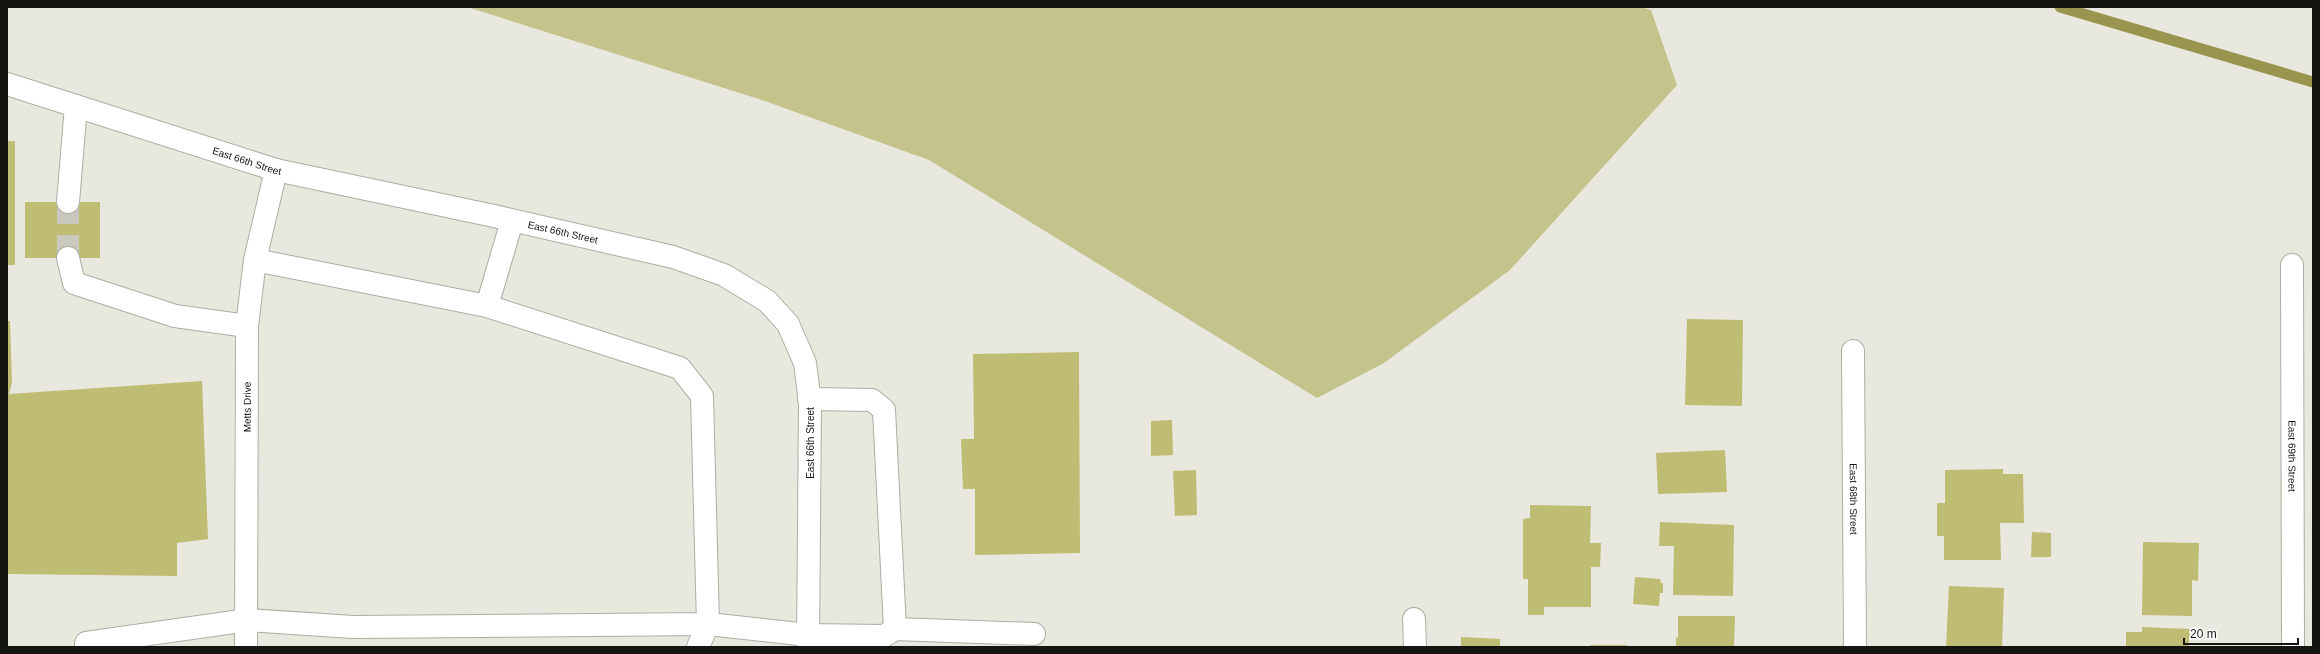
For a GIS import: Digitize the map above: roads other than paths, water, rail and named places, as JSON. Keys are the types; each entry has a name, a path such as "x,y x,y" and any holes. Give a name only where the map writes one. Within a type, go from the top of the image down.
{"street":[{"name":"East 66th Street","path":"7,84 276,170 512,221 672,258 724,276 767,301 788,324 801,350 805,362 809,399 808,641"},
{"path":"68,202 76,106"},
{"name":"Metts Drive","path":"246,647 248,620 247,326 255,260 276,170"},
{"path":"487,306 512,221"},
{"path":"68,258 74,284 175,316 247,326"},
{"path":"255,260 487,306 680,368 702,396 708,624 698,647"},
{"name":"East 69th Street","path":"2292,265 2293,647"},
{"name":"East 68th Street","path":"1853,351 1855,647"},
{"path":"809,399 872,400 884,410 895,629"},
{"path":"1414,619 1415,647"},
{"path":"86,647 86,643 248,620 353,627 708,624 808,641 884,636 895,629 1034,634"}],"waterway":[{"path":"2060,7 2313,82"}],"tunnel":[{"path":"68,202 68,258"}]}
